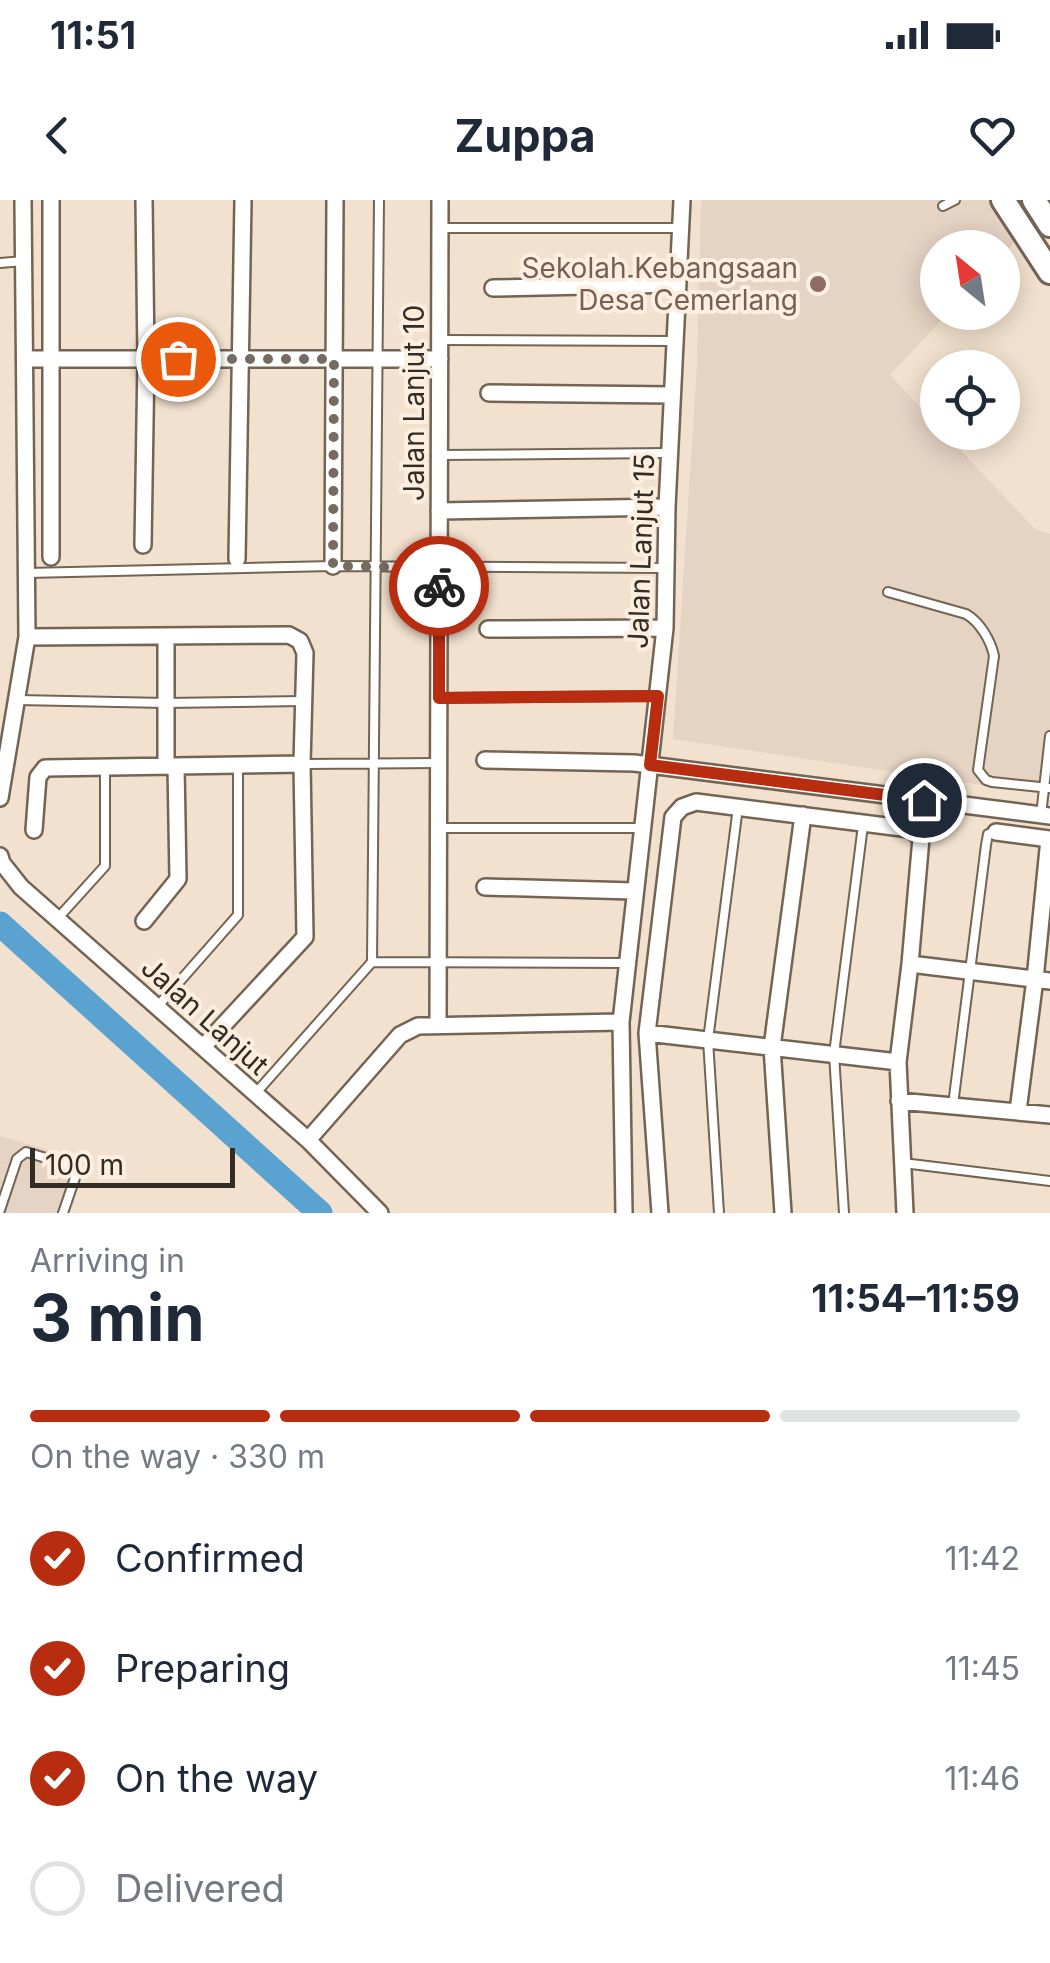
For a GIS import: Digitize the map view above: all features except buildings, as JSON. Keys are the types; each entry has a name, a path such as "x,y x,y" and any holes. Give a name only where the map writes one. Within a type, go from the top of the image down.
{"main road":[{"path":"1003,200 1050,272"},
{"path":"1034,200 1050,225"}],"street":[{"path":"0,798 27,637 23,200"},
{"path":"51,558 52,200"},
{"path":"143,545 144,200"},
{"path":"237,559 243,200"},
{"path":"333,566 335,200"},
{"name":"Jalan Lanjut 10","path":"438,1026 440,200"},
{"name":"Jalan Lanjut 15","path":"624,1213 620,1022 665,628 682,200"},
{"path":"493,288 678,284"},
{"path":"26,359 440,359"},
{"path":"489,394 672,395"},
{"path":"439,511 667,507"},
{"path":"488,629 665,628"},
{"path":"27,637 289,635 300,641 304,653 305,938 203,1047"},
{"path":"144,921 178,879 166,702 166,636"},
{"path":"485,760 634,762 1046,816"},
{"path":"34,830 38,777 49,768 302,764"},
{"path":"660,1213 648,1034 674,817 682,806 692,803 914,830 921,838 898,1062 905,1213"},
{"path":"783,1213 772,1047 802,815"},
{"path":"996,832 1050,839 1042,980 1018,1111"},
{"name":"Jalan Lanjut","path":"0,856 21,888 308,1140 380,1213"},
{"path":"485,887 634,891"},
{"path":"910,964 1042,980"},
{"path":"308,1140 408,1028 620,1022"},
{"path":"648,1034 898,1062"},
{"path":"899,1101 1050,1115"}],"lane":[{"path":"256,1094 372,962 379,200"},
{"path":"943,206 954,200"},
{"path":"440,228 681,228"},
{"path":"0,262 24,260"},
{"path":"440,340 675,341"},
{"path":"439,455 670,453"},
{"path":"27,572 333,566 666,568"},
{"path":"888,592 976,620 994,656 978,770 992,782 1047,788"},
{"path":"439,698 658,696"},
{"path":"16,700 303,701"},
{"path":"1046,816 1050,736"},
{"path":"302,764 439,763"},
{"path":"157,1007 238,915 238,765"},
{"path":"58,918 106,866 106,767"},
{"path":"720,1213 708,1040 738,807"},
{"path":"844,1213 834,1054 863,823"},
{"path":"439,828 643,828"},
{"path":"953,1105 986,845 988,834 996,832"},
{"path":"372,962 626,963"},
{"path":"0,1210 18,1159 26,1152 75,1170 63,1213"},
{"path":"903,1163 1050,1181"}],"shaded area":[{"path":"701,200 988,200 1008,230 920,230 920,330 932,330 890,375 920,407 920,450 960,450 1035,529 1050,534 1050,795 673,739 697,365"},
{"path":"0,1136 87,1161 70,1213 0,1213"}],"waterway":[{"path":"0,924 320,1213"}],"way so far":[{"path":"178,359 334,359 333,566 439,568 439,586"}],"place":[{"name":"Sekolah Kebangsaan Desa Cemerlang","path":"818,284"}],"route":[{"path":"439,586 439,698 658,696 650,765 924,800"}]}
